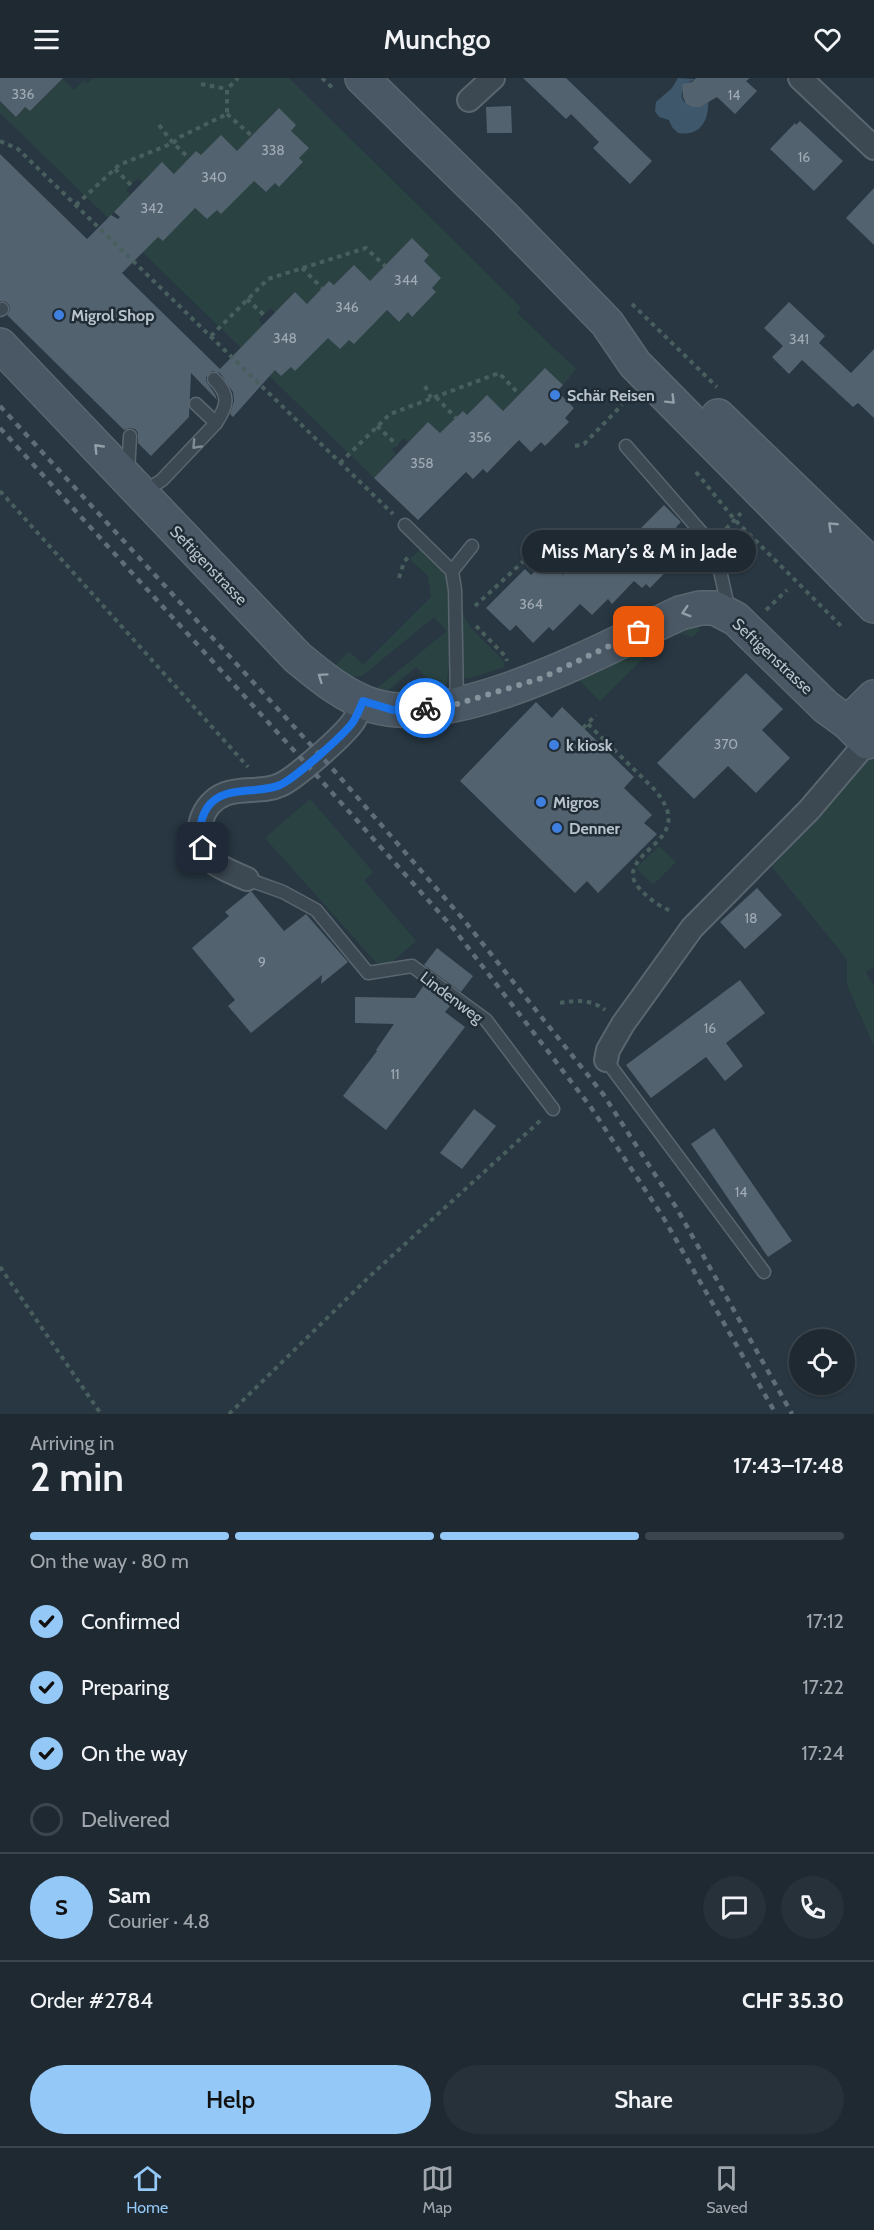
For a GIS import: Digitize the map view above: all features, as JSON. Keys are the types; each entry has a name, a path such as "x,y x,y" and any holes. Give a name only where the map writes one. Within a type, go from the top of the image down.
{"main road":[{"path":"350,86 619,313 649,349 874,567"},
{"path":"619,313 635,364 874,606"},
{"name":"Seftigenstrasse","path":"0,345 297,657 333,685 363,701 393,710 414,710 457,704 542,678 691,609 715,608 729,615 826,707 863,733"},
{"path":"863,733 874,697"}],"street":[{"path":"469,100 493,78"},
{"path":"800,78 874,148"},
{"name":"Lindenweg","path":"247,879 219,866 208,856 200,837 200,826 206,810 210,804 223,795 280,785 297,774 353,722 363,701"},
{"path":"606,1060 608,1050 623,1024 692,928 809,810 863,733"}],"lane":[{"path":"130,436 134,486 162,480 216,423 226,400 222,387 214,380"},
{"path":"196,404 216,423"},
{"path":"626,446 715,548 729,615"},
{"path":"405,525 452,571 455,590 457,704"},
{"path":"452,571 472,546"},
{"name":"Lindenweg","path":"247,879 283,892 316,910 368,974 412,966 486,1020 553,1109"},
{"path":"606,1060 764,1272"}],"path":[{"path":"238,78 227,89 227,114 252,136"},
{"path":"322,78 350,86"},
{"path":"201,84 227,89"},
{"path":"76,205 119,165 172,143 227,114"},
{"path":"159,125 172,143 189,158"},
{"path":"0,141 18,149 405,525"},
{"path":"115,169 131,185"},
{"path":"211,336 268,279 366,248 385,266"},
{"path":"302,268 322,288"},
{"path":"247,299 264,315"},
{"path":"619,313 724,393"},
{"path":"340,463 390,414 499,373 519,394"},
{"path":"425,386 433,398 456,417"},
{"path":"575,446 584,444 622,405"},
{"path":"377,426 397,445"},
{"path":"690,464 735,520 843,628"},
{"path":"0,490 234,749"},
{"path":"726,529 742,513"},
{"path":"468,613 539,547 570,545 587,529 597,540"},
{"path":"531,555 541,565"},
{"path":"455,590 473,624 506,657 513,688"},
{"path":"584,728 596,715"},
{"path":"588,724 657,792 669,813 668,826 660,840 636,864 633,870 633,881 659,906 700,920"},
{"path":"560,1003 585,1000 600,1005 623,1024"},
{"path":"229,1414 370,1276 553,1109"},
{"path":"0,1267 101,1414"}],"green space":[{"path":"62,78 74,90 84,80 88,83 93,78 289,78 521,307 517,313 576,369 563,385 545,368 503,411 487,395 467,415 462,411 451,423 445,438 428,422 408,442 404,438 392,449 396,454 374,478 258,365 264,359 281,376 291,367 295,371 324,333 340,349 382,306 398,322 408,312 412,316 436,293 432,288 441,278 424,261 429,255 412,239 370,281 334,285 329,281 311,308 296,293 275,313 271,308 259,320 263,325 241,348 125,235 158,237 163,241 191,203 207,219 249,176 265,192 275,183 280,186 303,163 299,158 308,148 291,131 296,125 279,109 237,151 221,136 179,178 163,163 143,183 138,178 126,190 131,195 108,218 0,113 0,101 16,117 25,107 30,111"},
{"path":"421,549 447,575 449,666 446,686 437,693 423,693 431,682 416,667 386,692 376,689 447,631 434,617 362,676 348,677 334,667 349,651 363,665 431,597 428,576 410,559"},
{"path":"460,609 471,628 503,660 505,667 466,679 460,656"},
{"path":"699,625 699,631 692,637 671,631 600,701 579,680 579,675 677,626"},
{"path":"874,749 874,967 866,972 874,986 874,1046 847,985 847,959 772,867"},
{"path":"310,799 373,872 364,880 416,941 383,970 265,838"},
{"path":"659,846 676,862 653,885 636,868"}],"water":[{"path":"678,78 695,79 686,84 682,93 687,104 701,105 706,103 708,97 706,119 699,129 693,132 678,133 669,120 659,117 655,111 656,102 672,88"}],"building":[{"path":"0,78 63,78 30,111 25,107 16,117 0,101"},
{"path":"523,78 566,78 652,161 630,184 593,148 599,142 571,114 566,119"},
{"path":"696,78 750,78 746,81 757,91 735,114 717,97 700,107 693,107 686,104 682,84 692,82"},
{"path":"511,106 512,133 487,133 486,107"},
{"path":"279,108 296,125 291,131 309,148 299,158 303,162 279,187 275,183 266,192 254,181 221,214 217,210 207,219 195,208 163,241 158,237 122,273 220,369 295,292 307,304 329,281 334,285 354,265 370,281 412,238 429,255 424,261 441,278 432,288 436,292 412,317 408,312 399,322 387,310 354,344 349,340 340,349 328,338 295,371 291,367 281,376 275,370 233,417 230,414 234,401 233,392 220,373 212,371 206,377 217,400 191,373 189,417 151,456 138,443 138,433 135,429 124,430 7,315 10,310 9,305 0,301 0,154 87,239 111,215 118,219 120,217 114,212 162,162 174,174 196,151 201,155 221,135 237,151"},
{"path":"800,121 843,161 814,191 770,149 795,123 796,125"},
{"path":"874,188 874,245 846,218"},
{"path":"789,302 825,336 819,343 851,373 874,349 874,418 858,403 853,407 802,360 789,374 772,357 783,346 764,328"},
{"path":"545,368 563,385 557,391 574,408 565,418 569,422 545,446 541,442 531,452 519,440 487,473 483,469 473,479 466,472 418,520 374,478 428,422 440,433 463,411 467,415 487,395 503,411"},
{"path":"664,505 681,522 676,527 693,544 650,588 646,584 642,588 634,581 612,604 608,599 592,615 580,604 553,631 549,627 533,643 516,625 510,631 486,608 525,569 531,575 547,559 563,575 606,531 622,547"},
{"path":"746,673 783,709 762,730 790,758 756,793 728,766 694,799 657,763"},
{"path":"536,702 552,718 562,707 634,777 624,788 652,815 644,823 657,834 598,893 587,881 575,893 460,781"},
{"path":"757,888 782,915 745,949 720,922"},
{"path":"251,891 284,931 306,914 348,962 321,984 322,975 251,1033 228,1006 235,1000 192,948 229,916 225,912"},
{"path":"437,948 473,976 461,992 424,965"},
{"path":"740,980 765,1013 726,1043 743,1066 725,1081 706,1057 651,1098 626,1065"},
{"path":"424,985 451,1005 445,1012 465,1027 386,1130 343,1096 394,1024 355,1023 355,997 415,998"},
{"path":"474,1109 496,1126 462,1169 440,1153"},
{"path":"714,1128 792,1241 768,1257 691,1144"}],"railway":[{"path":"0,406 331,767 463,919 603,1094 676,1207 792,1414"},
{"path":"0,428 453,928 590,1106 663,1217 776,1414"}],"way so far":[{"path":"425,708 457,704 542,678 639,632"}],"place":[{"name":"Migrol Shop","path":"59,315"},
{"name":"Schär Reisen","path":"555,395"},
{"name":"Miss Mary’s & M in Jade","path":"639,632"},
{"name":"k kiosk","path":"554,745"},
{"name":"Migros","path":"541,802"},
{"name":"Denner","path":"557,828"}],"route":[{"path":"203,848 200,826 202,815 210,804 232,792 266,789 280,785 297,774 353,722 363,701 393,710 425,708"}]}
